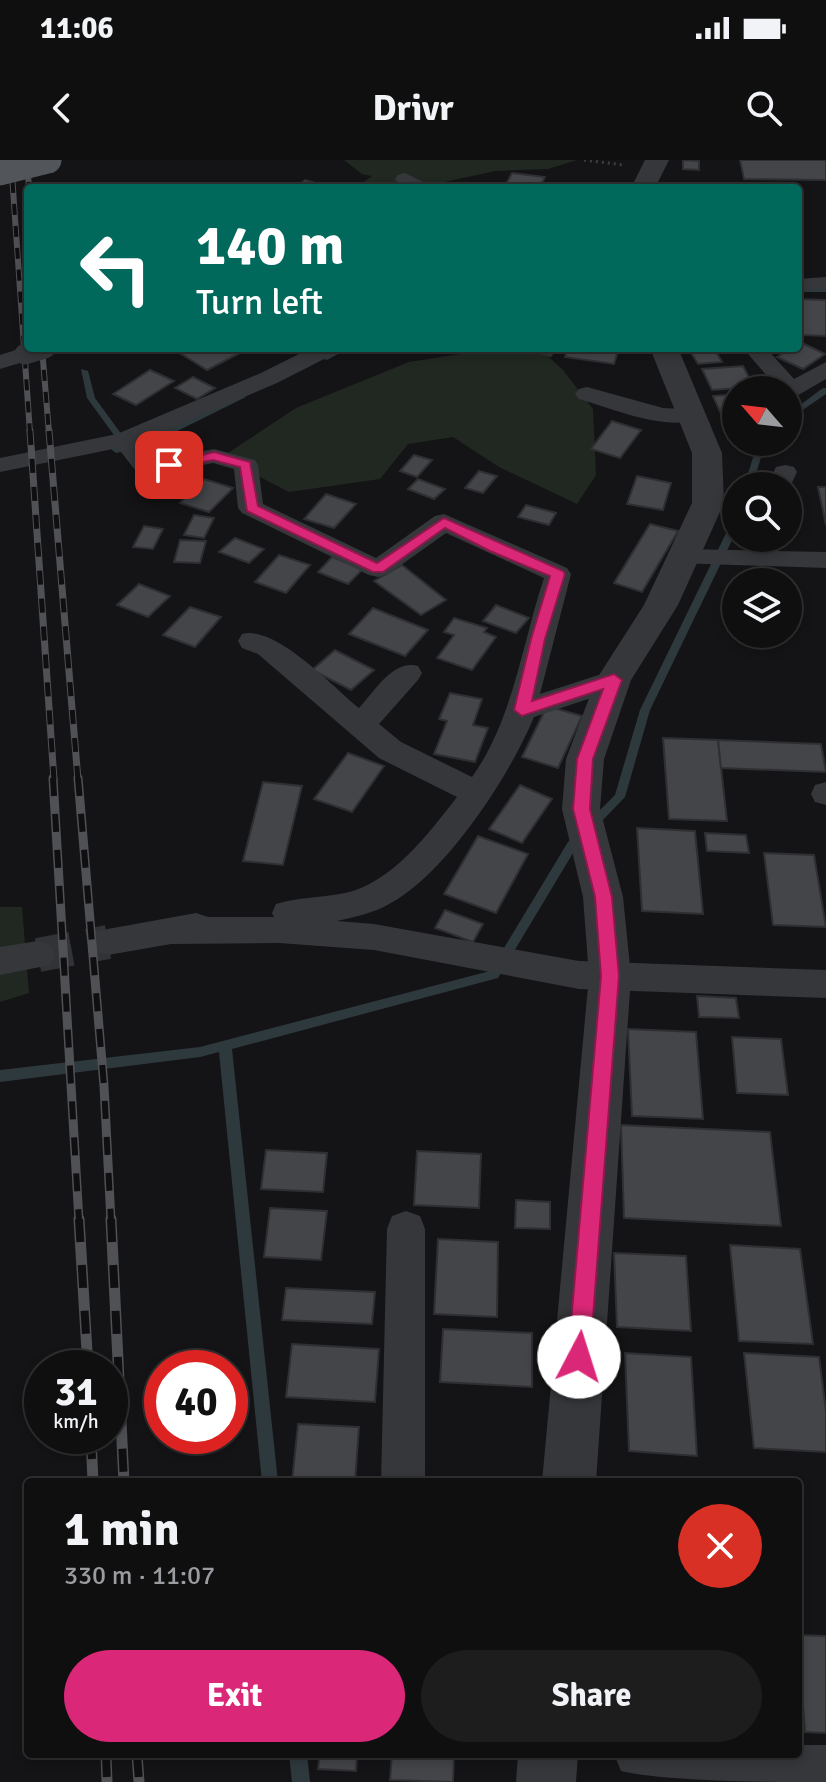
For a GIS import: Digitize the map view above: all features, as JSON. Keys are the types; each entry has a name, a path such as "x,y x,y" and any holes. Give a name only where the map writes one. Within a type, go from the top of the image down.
{"main road":[{"path":"0,172 48,160"}],"street":[{"path":"645,184 657,160"},
{"path":"802,285 826,283"},
{"path":"0,362 32,352"},
{"path":"0,465 120,443 269,378 320,352"},
{"path":"569,1478 610,976 603,897 585,829 585,759 614,680 693,557 708,503 707,453 666,352"},
{"path":"757,352 777,376"},
{"path":"802,384 826,369"},
{"path":"587,394 662,415 692,415"},
{"path":"108,942 235,916 338,910 381,893 414,865 477,793 501,757 522,710 538,639 558,574 495,548 444,522 378,569 251,508 246,465 214,456 147,469 120,443"},
{"path":"802,551 826,560"},
{"path":"693,557 742,558 769,552"},
{"path":"252,641 268,647 390,750 477,793"},
{"path":"360,726 408,673"},
{"path":"522,710 614,680"},
{"path":"173,931 279,930 374,937 579,975 826,984"},
{"path":"0,961 38,955"},
{"path":"403,1478 406,1229"},
{"path":"546,1782 548,1758"},
{"path":"663,1758 769,1775 826,1770"}],"shaded area":[{"path":"344,160 577,160 548,169 495,171 439,184 361,184 372,176 362,174"},
{"path":"473,352 543,352 563,370 593,409 596,475 577,504 499,467 453,437 408,444 380,479 289,492 258,476 228,453 296,408 409,362"},
{"path":"0,907 22,907 29,993 0,1002"}],"building":[{"path":"683,160 699,161 699,170 683,169"},
{"path":"740,160 826,160 826,180 744,179"},
{"path":"512,173 545,177 541,184 506,184"},
{"path":"802,299 826,300 826,336 802,335"},
{"path":"802,343 825,354 803,369 777,357 785,352 802,352"},
{"path":"185,352 242,352 207,370 181,354"},
{"path":"532,352 553,352 551,356"},
{"path":"567,352 618,352 614,364 565,357"},
{"path":"690,352 716,352 722,362 698,364"},
{"path":"743,366 748,376 722,376 722,389 712,390 702,369"},
{"path":"150,370 174,381 136,405 113,394"},
{"path":"193,377 215,388 197,399 175,388"},
{"path":"722,395 722,416 713,396"},
{"path":"612,421 641,430 620,458 591,449"},
{"path":"414,455 432,460 417,477 400,471"},
{"path":"479,471 497,476 483,493 465,488"},
{"path":"637,476 671,483 663,510 627,504"},
{"path":"204,479 233,488 209,512 180,503"},
{"path":"418,479 445,489 434,499 408,489"},
{"path":"818,487 826,487 826,525"},
{"path":"326,494 356,504 334,528 304,519"},
{"path":"526,505 556,513 549,525 518,517"},
{"path":"194,515 214,518 204,538 184,535"},
{"path":"650,524 678,531 642,592 614,583"},
{"path":"144,526 163,529 153,549 133,547"},
{"path":"235,538 264,549 249,563 219,552"},
{"path":"180,540 206,541 200,563 174,562"},
{"path":"279,555 310,565 286,593 255,582"},
{"path":"332,557 363,569 348,584 318,572"},
{"path":"402,565 446,600 421,615 374,581"},
{"path":"139,584 170,596 148,617 117,605"},
{"path":"496,605 529,618 516,633 483,621"},
{"path":"190,607 221,617 195,647 163,635"},
{"path":"373,608 428,630 405,656 349,634"},
{"path":"454,618 487,628 484,632 496,637 472,670 437,658 454,635 444,632"},
{"path":"335,650 374,670 351,690 312,670"},
{"path":"450,693 482,699 473,725 488,728 475,762 434,754 447,721 439,719"},
{"path":"547,706 582,716 558,768 522,757"},
{"path":"663,738 718,740 727,821 669,819"},
{"path":"718,740 821,744 826,772 721,768"},
{"path":"348,753 384,766 352,812 314,799"},
{"path":"263,782 302,786 283,865 243,861"},
{"path":"520,785 552,799 522,843 489,829"},
{"path":"637,828 695,831 703,914 642,911"},
{"path":"705,833 746,835 749,853 707,851"},
{"path":"478,836 528,854 496,913 444,894"},
{"path":"764,853 814,855 826,927 773,925"},
{"path":"445,910 483,924 473,942 435,928"},
{"path":"697,996 736,998 739,1018 699,1017"},
{"path":"628,1029 696,1032 703,1119 632,1116"},
{"path":"732,1037 781,1039 788,1095 737,1093"},
{"path":"621,1125 770,1132 781,1226 624,1218"},
{"path":"266,1150 327,1153 323,1192 261,1189"},
{"path":"417,1151 481,1154 479,1208 414,1205"},
{"path":"516,1200 550,1202 550,1229 515,1228"},
{"path":"270,1208 327,1211 321,1260 264,1257"},
{"path":"438,1239 498,1242 497,1317 434,1314"},
{"path":"730,1245 800,1249 813,1344 739,1341"},
{"path":"614,1253 686,1256 691,1331 617,1327"},
{"path":"286,1288 375,1292 372,1324 282,1320"},
{"path":"443,1329 532,1333 532,1387 440,1382"},
{"path":"292,1344 379,1349 375,1402 286,1397"},
{"path":"625,1353 691,1357 697,1456 629,1451"},
{"path":"744,1353 819,1357 826,1411 826,1452 754,1448"},
{"path":"298,1424 359,1427 355,1478 292,1478"},
{"path":"802,1635 826,1636 826,1733 805,1732"},
{"path":"319,1758 357,1758 356,1771 318,1769"},
{"path":"392,1758 454,1758 453,1782 390,1780"}],"waterway":[{"path":"802,290 826,290"},
{"path":"324,358 337,352"},
{"path":"84,371 91,398 118,435 116,450 144,444 242,397"},
{"path":"802,408 826,390"},
{"path":"752,472 758,456"},
{"path":"225,1045 494,975 572,845 620,797 645,710 722,552"},
{"path":"0,1076 200,1052 225,1045"},
{"path":"225,1045 270,1478"},
{"path":"298,1758 301,1782"}],"tunnel":[{"path":"38,955 108,942"}],"railway":[{"path":"11,160 24,347"},
{"path":"27,160 29,184"},
{"path":"24,352 30,433"},
{"path":"42,352 49,433"},
{"path":"30,431 54,780"},
{"path":"49,431 78,780"},
{"path":"53,778 79,1221"},
{"path":"78,778 104,1086 111,1221"},
{"path":"79,1219 87,1350"},
{"path":"111,1219 124,1478"},
{"path":"92,1454 93,1478"},
{"path":"106,1758 107,1782"},
{"path":"137,1758 139,1782"}],"route":[{"path":"169,465 214,456 246,465 251,508 378,569 444,522 495,548 558,574 538,639 522,710 614,680 585,759 581,809 603,897 610,976 579,1357"}]}
